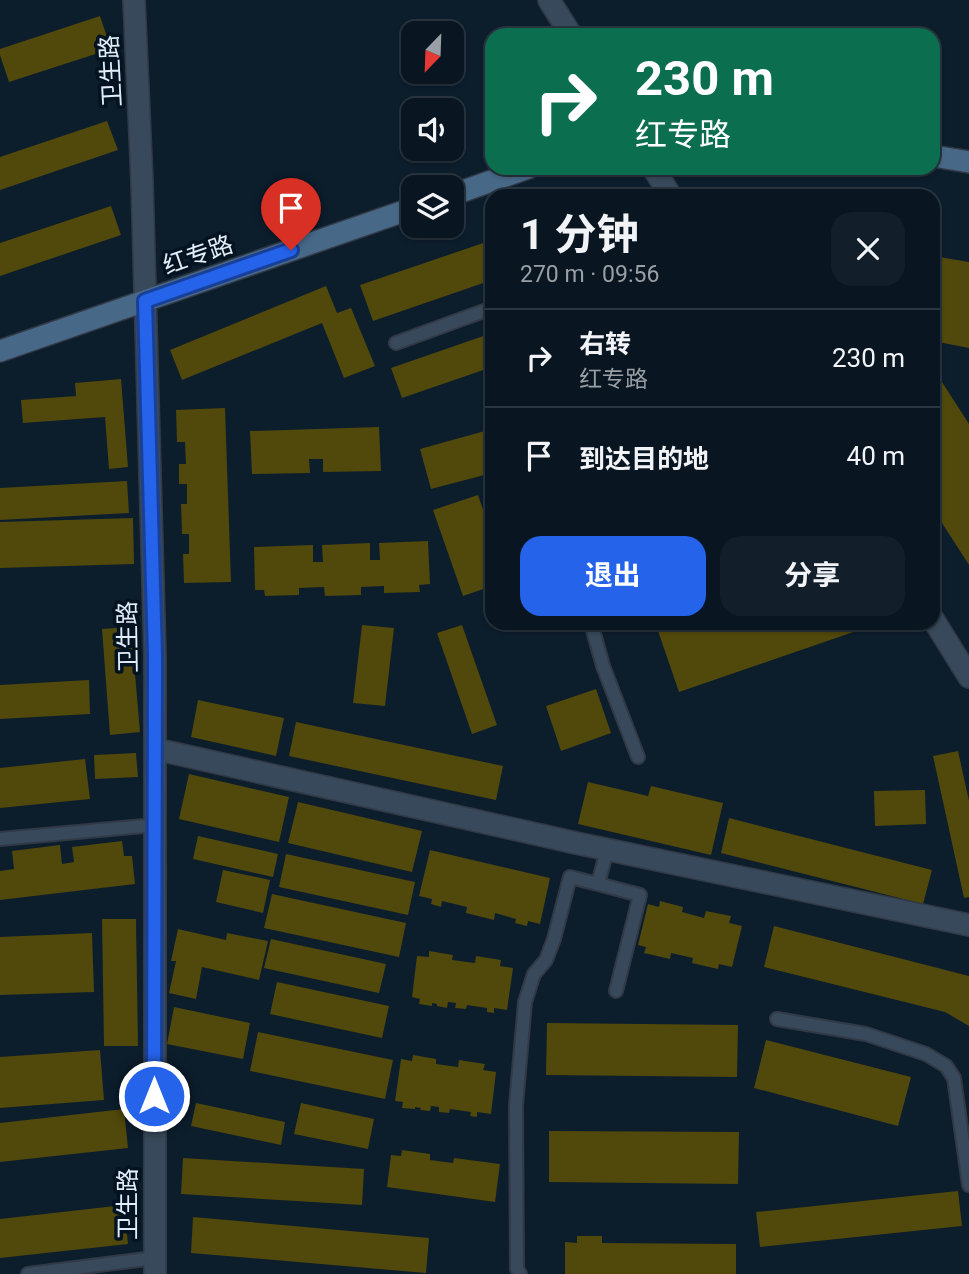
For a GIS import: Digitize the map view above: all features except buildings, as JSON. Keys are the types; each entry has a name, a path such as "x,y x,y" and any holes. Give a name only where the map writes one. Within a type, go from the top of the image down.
{"street":[{"name":"卫生路","path":"134,0 142,181 155,656 154,1266"},
{"path":"549,0 567,28"},
{"path":"940,157 969,162"},
{"path":"464,191 508,175"},
{"name":"红专路","path":"0,351 401,212"},
{"path":"940,630 969,677"},
{"path":"155,749 607,850 969,925"}],"lane":[{"path":"397,343 485,310"},
{"path":"593,630 603,666 638,757"},
{"path":"0,839 155,825"},
{"path":"598,884 607,850"},
{"path":"520,1274 517,1269 516,1105 525,1002 534,974 546,960 550,950 570,877 640,895 616,991"},
{"path":"776,1019 866,1034 926,1054 946,1066 954,1078 967,1150 969,1185"},
{"path":"28,1274 154,1266"}],"route":[{"path":"154,1096 155,656 145,301 291,250"}]}
